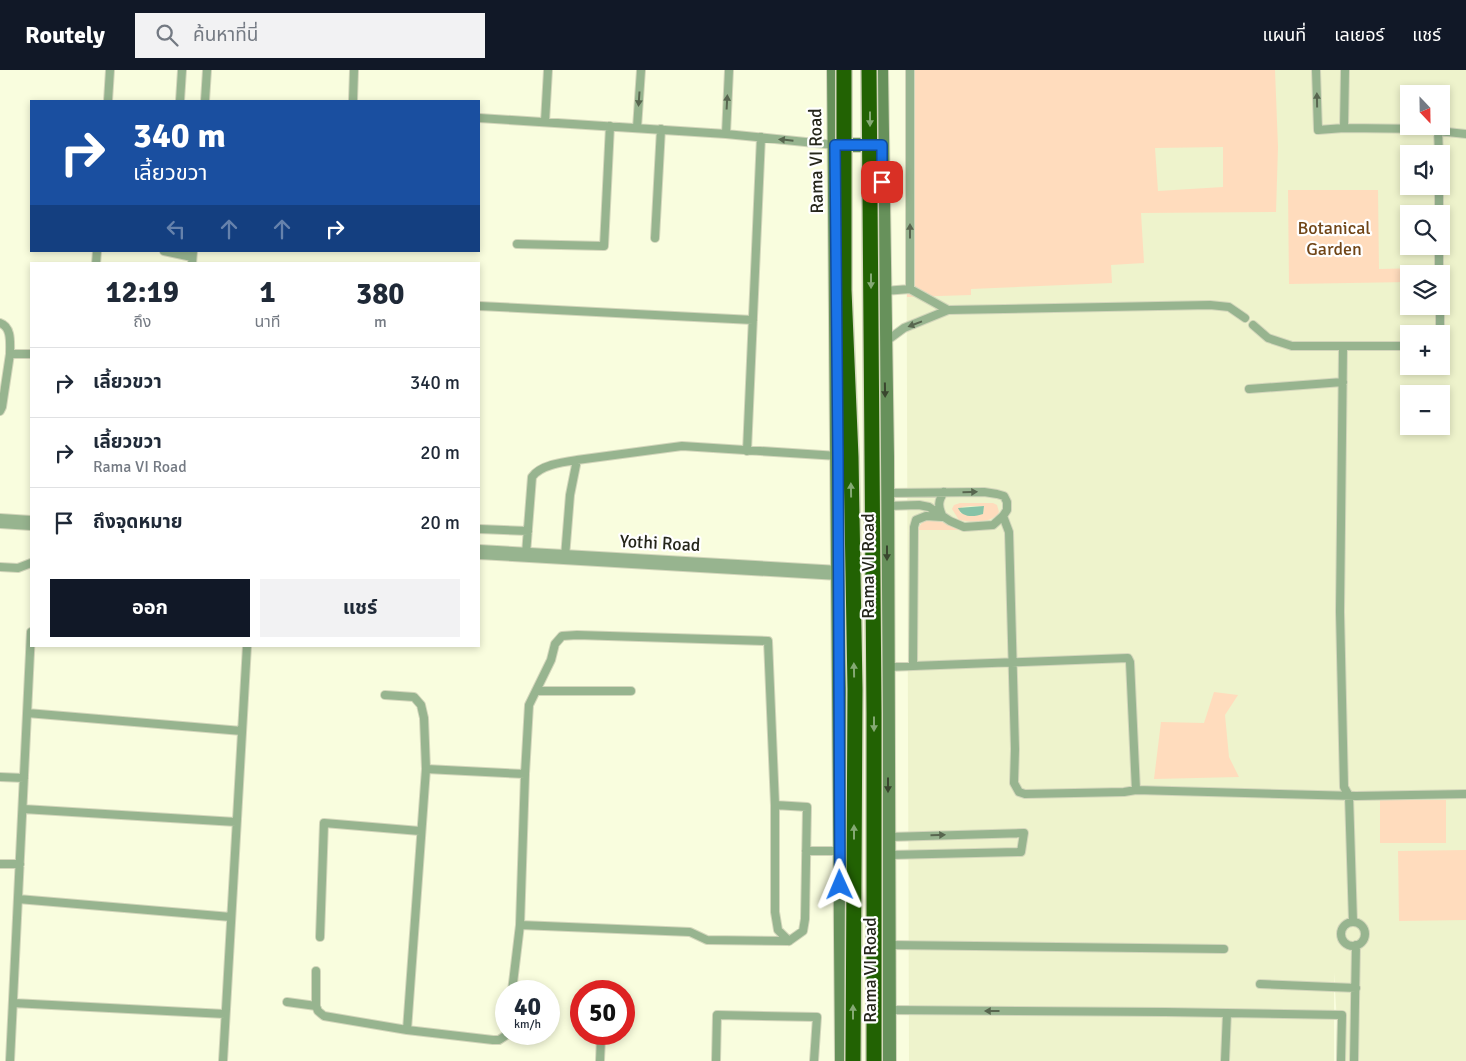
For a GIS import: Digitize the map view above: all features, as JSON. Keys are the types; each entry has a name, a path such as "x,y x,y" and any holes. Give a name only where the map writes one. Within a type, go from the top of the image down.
{"highway":[{"path":"844,70 844,290 851,457 855,688 853,1061"},
{"path":"869,70 874,713 874,1061"}],"main road":[{"name":"Rama VI Road","path":"834,70 842,1061"},
{"name":"Rama VI Road","path":"881,70 887,499 889,1061"},
{"path":"835,145 882,145"},
{"path":"840,935 889,940"},
{"path":"880,1061 888,1033"}],"street":[{"path":"0,521 30,523"},
{"name":"Yothi Road","path":"480,552 839,573"}],"lane":[{"path":"108,100 110,70"},
{"path":"180,100 182,70"},
{"path":"204,100 207,70"},
{"path":"353,100 354,70"},
{"path":"544,122 548,70"},
{"path":"637,128 641,70"},
{"path":"726,134 729,70"},
{"path":"910,70 910,289"},
{"path":"1316,70 1318,130 1344,128 1400,129"},
{"path":"1344,128 1345,70"},
{"path":"480,118 661,129 835,145"},
{"path":"516,244 604,246 610,126"},
{"path":"654,238 661,129"},
{"path":"1450,132 1466,134"},
{"path":"747,452 761,137"},
{"path":"168,252 192,258"},
{"path":"884,291 910,289 948,310"},
{"path":"885,342 904,328 948,310 1210,305 1229,307 1245,318"},
{"path":"480,306 753,320"},
{"path":"0,323 4,324 8,331 10,354 0,411"},
{"path":"1252,326 1268,338 1292,346 1400,346"},
{"path":"1342,347 1340,620 1344,787 1350,796 1353,922"},
{"path":"10,354 30,354"},
{"path":"1249,389 1343,382"},
{"path":"526,554 532,477 535,472 546,467 577,460 682,446 747,452 838,456"},
{"path":"565,557 570,495 577,460"},
{"path":"944,492 984,492 1004,496 1007,502 1007,510 994,525 964,526 944,517 929,507 887,499 944,492"},
{"path":"944,492 938,507 944,517"},
{"path":"913,666 914,527 916,520 926,516 944,517"},
{"path":"1003,516 1009,532 1015,749 1014,783 1019,792 1025,794 1124,792 1136,790 1350,796 1466,794"},
{"path":"480,529 528,531"},
{"path":"0,567 18,568 30,563"},
{"path":"513,980 520,925 529,705 551,660 555,644 562,636 768,642 775,805 775,912 778,930 788,941"},
{"path":"10,1061 30,647"},
{"path":"223,1061 247,647"},
{"path":"887,667 1128,658 1130,660 1136,790"},
{"path":"536,691 631,691"},
{"path":"385,695 414,697 421,705 424,718 426,769 407,1030"},
{"path":"28,713 242,731"},
{"path":"426,769 525,774"},
{"path":"0,777 24,778"},
{"path":"520,925 690,932 707,940 788,941 803,930 805,919 807,807 775,805"},
{"path":"23,809 236,822"},
{"path":"320,937 324,823 420,831"},
{"path":"889,837 1024,833 1021,852 889,855"},
{"path":"806,850 839,852"},
{"path":"0,864 20,864"},
{"path":"18,899 231,918"},
{"path":"1353,922 1360,924 1365,934 1362,941 1356,945 1348,944 1341,935 1343,927 1353,922"},
{"path":"889,940 1224,949"},
{"path":"1354,1061 1356,945"},
{"path":"316,971 316,1006 318,1011 324,1016 407,1030 495,1040"},
{"path":"1260,984 1356,988"},
{"path":"287,1002 316,1006"},
{"path":"13,1003 225,1014"},
{"path":"889,1010 1342,1015 1340,1061"},
{"path":"1225,1061 1227,1014"},
{"path":"716,1061 717,1015 817,1017 814,1061"},
{"path":"600,1061 601,1045"}],"shaded area":[{"path":"906,70 1466,70 1466,1061 1336,1061 1337,1022 1334,972 1334,1061 909,1061"},
{"path":"984,506 983,514 972,516 962,514 958,508"}],"green space":[{"path":"906,70 1275,70 1278,147 1276,212 1141,213 1144,263 1111,265 1112,283 971,289 971,295 907,297","holes":["1223,147 1223,187 1158,191 1155,148"]},
{"name":"Botanical Garden","path":"1288,190 1378,190 1379,269 1400,269 1400,282 1289,284"},
{"path":"960,503 993,503 997,505 999,512 992,519 975,522 964,521 959,520 952,509 954,505","holes":["984,506 983,511 975,516 960,513 962,507"]},
{"path":"932,518 959,530 918,530 923,522"},
{"path":"1214,692 1238,695 1225,715 1229,757 1239,777 1154,779 1161,722 1204,723"},
{"path":"1380,800 1446,800 1446,843 1380,843"},
{"path":"1466,850 1466,920 1399,921 1398,851"}],"route":[{"path":"840,885 835,145 882,145 882,182"}]}
